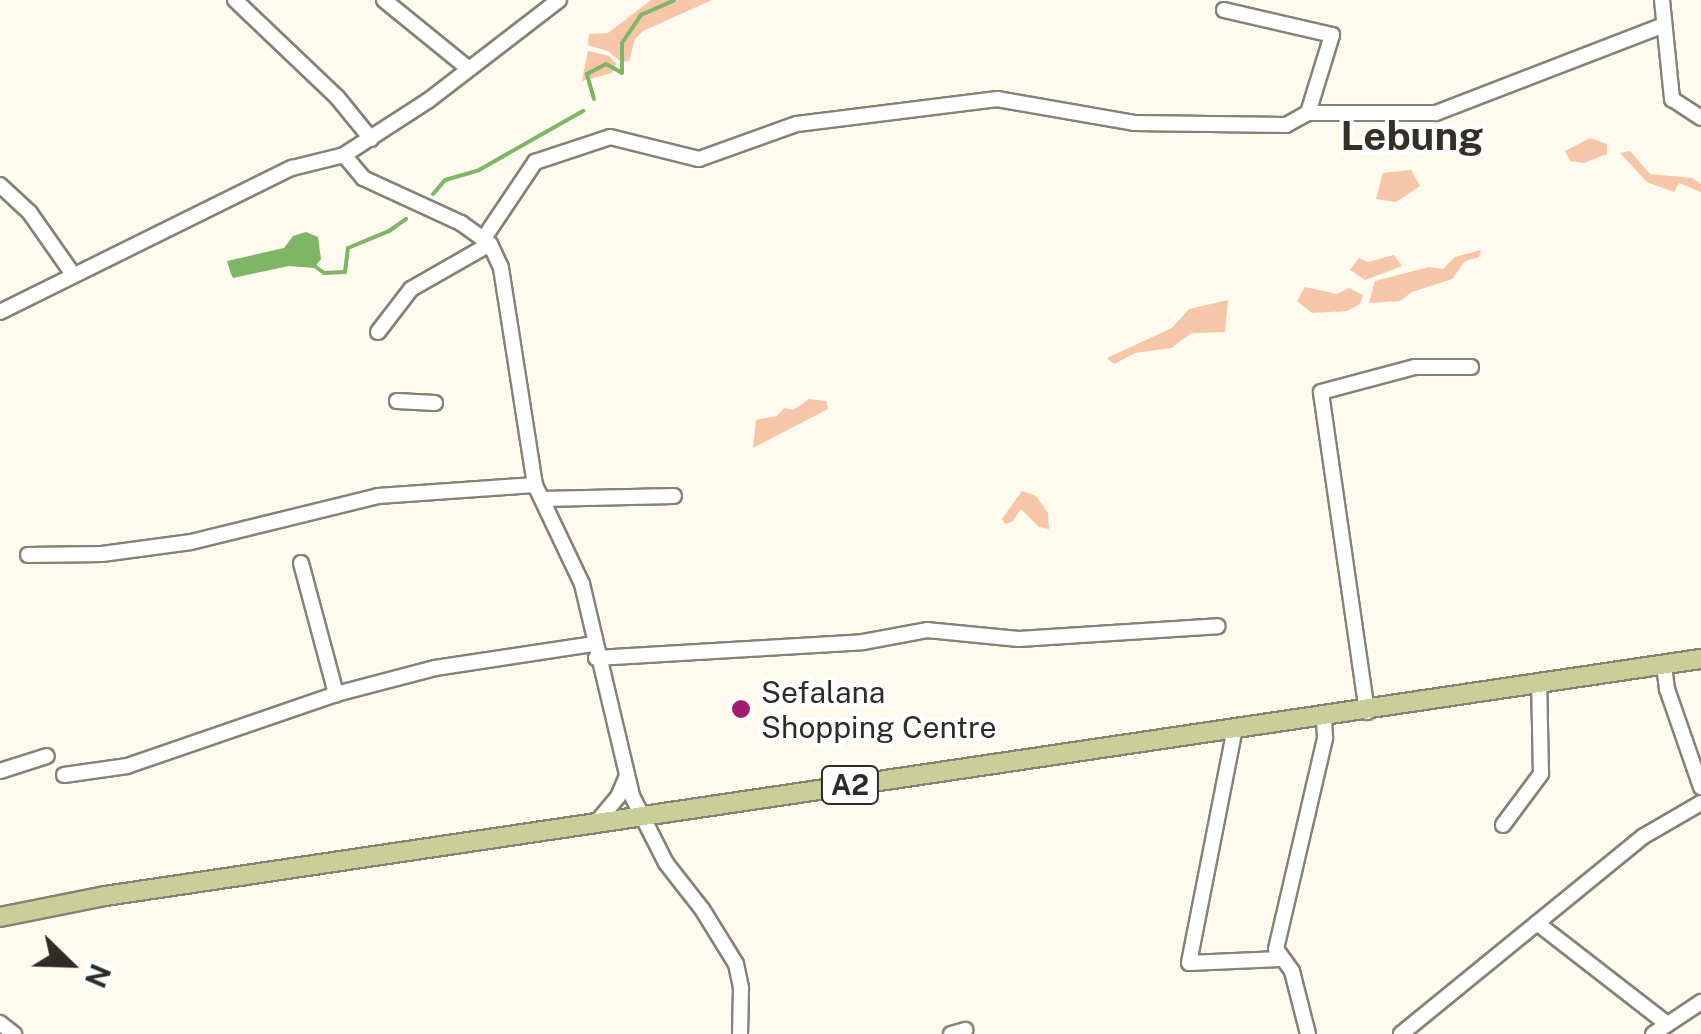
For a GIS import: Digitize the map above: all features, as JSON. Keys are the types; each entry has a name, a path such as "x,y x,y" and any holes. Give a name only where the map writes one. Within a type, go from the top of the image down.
{"main road":[{"name":"A2","path":"0,917 105,896 1235,728 1367,712 1701,659"}],"street":[{"path":"235,0 337,97 371,139"},
{"path":"384,0 469,69"},
{"path":"0,312 72,273 292,168 344,155 469,69 560,0"},
{"path":"1662,0 1672,99 1701,118"},
{"path":"1224,10 1332,35 1308,113"},
{"path":"378,332 410,290 488,241 535,162 610,137 699,159 797,124 998,99 1134,123 1286,124 1308,113 1436,113 1662,26"},
{"path":"344,155 372,183 488,241 501,268 538,492 582,584 595,651 639,816 666,863 702,908 736,964 741,988 740,1034"},
{"path":"0,185 30,214 72,273"},
{"path":"1367,712 1321,392 1416,368 1472,367"},
{"path":"397,401 435,403"},
{"path":"28,554 102,554 190,542 378,496 538,492 674,496"},
{"path":"301,562 336,694"},
{"path":"64,776 128,766 336,694 435,668 595,651 863,642 927,630 1019,639 1218,626"},
{"path":"1664,665 1667,688 1701,787"},
{"path":"1502,825 1541,774 1539,682"},
{"path":"1308,1034 1292,972 1276,949 1326,738 1324,718"},
{"path":"1235,728 1189,962 1280,958"},
{"path":"0,771 47,756"},
{"path":"596,823 618,797 627,776"},
{"path":"1400,1034 1644,836 1701,803"},
{"path":"1537,923 1666,1024"},
{"path":"1653,1034 1701,1002"},
{"path":"0,1023 14,1034"}],"shaded area":[{"path":"651,0 712,0 643,31 635,39 629,61 621,62 608,51 588,45 589,34 608,33"},
{"path":"588,51 609,56 616,63 612,73 582,81"},
{"path":"1590,138 1607,144 1607,154 1584,163 1570,161 1565,151"},
{"path":"1630,151 1650,174 1692,178 1701,184 1701,192 1679,183 1674,192 1647,182 1620,153"},
{"path":"1411,170 1420,186 1396,202 1376,199 1383,173"},
{"path":"306,232 318,237 321,259 314,268 289,266 233,278 227,261 284,248 293,236"},
{"path":"1481,250 1479,257 1465,261 1452,279 1412,292 1400,301 1369,303 1375,281 1429,267 1443,269 1455,257"},
{"path":"1394,255 1402,266 1365,280 1350,270 1359,258 1368,262"},
{"path":"1305,287 1337,294 1349,288 1363,295 1360,304 1347,311 1312,313 1297,301"},
{"path":"1228,300 1225,332 1192,333 1171,348 1135,353 1114,364 1107,358 1172,328 1189,309"},
{"path":"809,399 826,401 828,409 753,448 756,420 777,416 784,408 793,410"},
{"path":"1022,491 1036,496 1048,513 1049,529 1039,527 1021,509 1012,522 1005,524 1002,519"}],"waterway":[{"path":"594,99 587,74 606,64 622,73 622,43 641,15 674,0"},
{"path":"433,194 445,180 479,170 583,111"},
{"path":"312,264 324,273 345,272 348,248 389,231 406,219"}],"place":[{"name":"Sefalana Shopping Centre","path":"741,709"}],"district":[{"name":"Lebung","path":"1412,136"}]}
